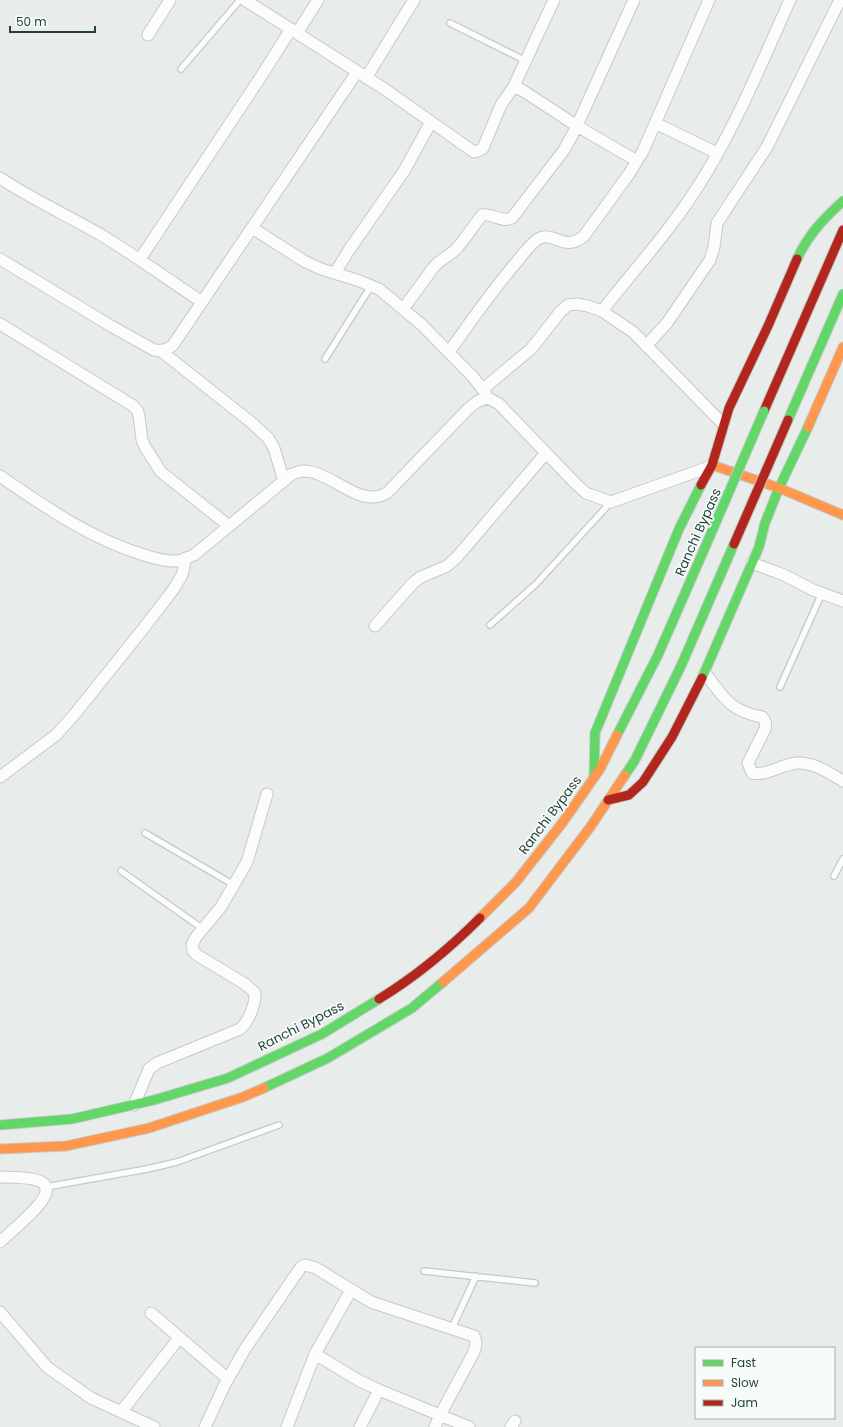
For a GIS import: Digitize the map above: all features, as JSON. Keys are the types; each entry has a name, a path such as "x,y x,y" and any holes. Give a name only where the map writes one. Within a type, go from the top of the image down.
{"main road":[{"path":"594,778 595,733 679,529 693,499 712,465 729,408 802,248 822,220 843,201"},
{"name":"Ranchi Bypass","path":"0,1125 72,1119 154,1100 228,1078 322,1034 402,985 459,939 516,882 563,822 594,778 622,728 658,655 843,230"},
{"path":"0,1149 66,1146 149,1128 243,1097 328,1058 412,1008 529,908 591,826 634,760 681,666 843,294"},
{"path":"608,800 629,795 643,782 672,737 705,673 759,547 765,524 779,488 843,348"},
{"path":"712,465 779,488 843,515"}],"street":[{"path":"148,35 170,0"},
{"path":"245,0 361,75 474,152 483,148 501,105 514,86 554,0"},
{"path":"140,259 260,78 318,0"},
{"path":"0,258 111,326 154,350 161,351 168,349 173,344 252,228 414,0"},
{"path":"403,309 438,262 453,253 458,248 482,216 490,215 506,220 512,218 564,150 577,126 634,0"},
{"path":"449,352 498,284 530,246 544,237 569,243 579,240 589,230 629,174 643,151 709,0"},
{"path":"602,311 677,218 698,187 734,124 790,0"},
{"path":"646,346 667,323 710,260 714,247 717,223 767,147 840,0"},
{"path":"514,86 577,126 637,161"},
{"path":"335,273 349,250 404,171 431,122"},
{"path":"655,123 717,154"},
{"path":"0,178 37,201 102,235 140,259 202,302"},
{"path":"252,228 304,261 378,289 422,325 449,352 485,393 499,404 576,484 586,492 611,502 712,465"},
{"path":"0,476 78,528 125,550 160,560 176,561 194,555 292,474 303,471 311,472 362,495 373,497 381,496 387,493 468,409 531,349 561,311 568,305 577,304 602,311 633,332 723,424"},
{"path":"0,324 132,405 137,410 139,416 142,440 145,447 162,472 229,526"},
{"path":"161,351 252,423 268,438 274,448 284,481"},
{"path":"375,626 413,583 421,577 447,566 457,557 546,453"},
{"path":"0,777 56,735 74,715 173,590 182,575 186,558"},
{"path":"752,563 784,575 843,601"},
{"path":"705,673 726,700 739,711 762,717 765,720 765,730 748,763 752,773 758,774 797,763 811,765 824,770 843,781"},
{"path":"134,1105 149,1069 157,1063 240,1029 247,1021 256,997 255,993 245,984 197,955 193,951 192,945 202,929 221,907 247,862 267,794"},
{"path":"0,1177 35,1180 43,1183 46,1187 44,1197 38,1206 0,1242"},
{"path":"205,1427 228,1379 245,1350 301,1267 305,1265 310,1266 371,1302 474,1336 476,1340 474,1352 435,1427"},
{"path":"287,1427 315,1354 351,1290"},
{"path":"0,1312 47,1368 80,1392 154,1427"},
{"path":"151,1313 228,1379"},
{"path":"121,1412 180,1338"},
{"path":"315,1354 358,1380 378,1390 470,1427"},
{"path":"360,1427 378,1390"}],"lane":[{"path":"181,69 240,0"},
{"path":"450,22 526,62"},
{"path":"324,359 371,286"},
{"path":"490,625 536,584 611,502"},
{"path":"780,687 822,593"},
{"path":"145,833 234,885"},
{"path":"834,876 843,859"},
{"path":"122,871 202,929"},
{"path":"46,1187 147,1169 177,1162 279,1125"},
{"path":"424,1271 535,1283"},
{"path":"452,1328 476,1276"}],"traffic: fast":[{"path":"797,259 801,250 817,227 843,201"},
{"path":"788,420 843,294"},
{"path":"710,536 764,411"},
{"path":"702,678 759,547 765,523 779,488 808,427"},
{"path":"594,777 595,733 679,529 701,485"},
{"path":"617,735 658,655 710,536"},
{"path":"625,775 635,760 681,666 734,544"},
{"path":"264,1088 328,1058 412,1008 443,982"},
{"path":"0,1125 72,1119 154,1100 228,1078 322,1034 379,999"}],"traffic: slow":[{"path":"808,427 843,347"},
{"path":"712,465 779,488 843,515"},
{"path":"480,918 516,882 563,822 600,769 617,735"},
{"path":"443,982 529,908 591,826 625,775"},
{"path":"0,1149 66,1146 149,1128 243,1097 264,1088"}],"traffic: jam":[{"path":"764,411 843,230"},
{"path":"701,485 712,465 729,408 768,326 797,259"},
{"path":"734,544 788,420"},
{"path":"608,800 629,795 643,782 672,737 702,678"},
{"path":"379,999 431,962 480,918"}]}
